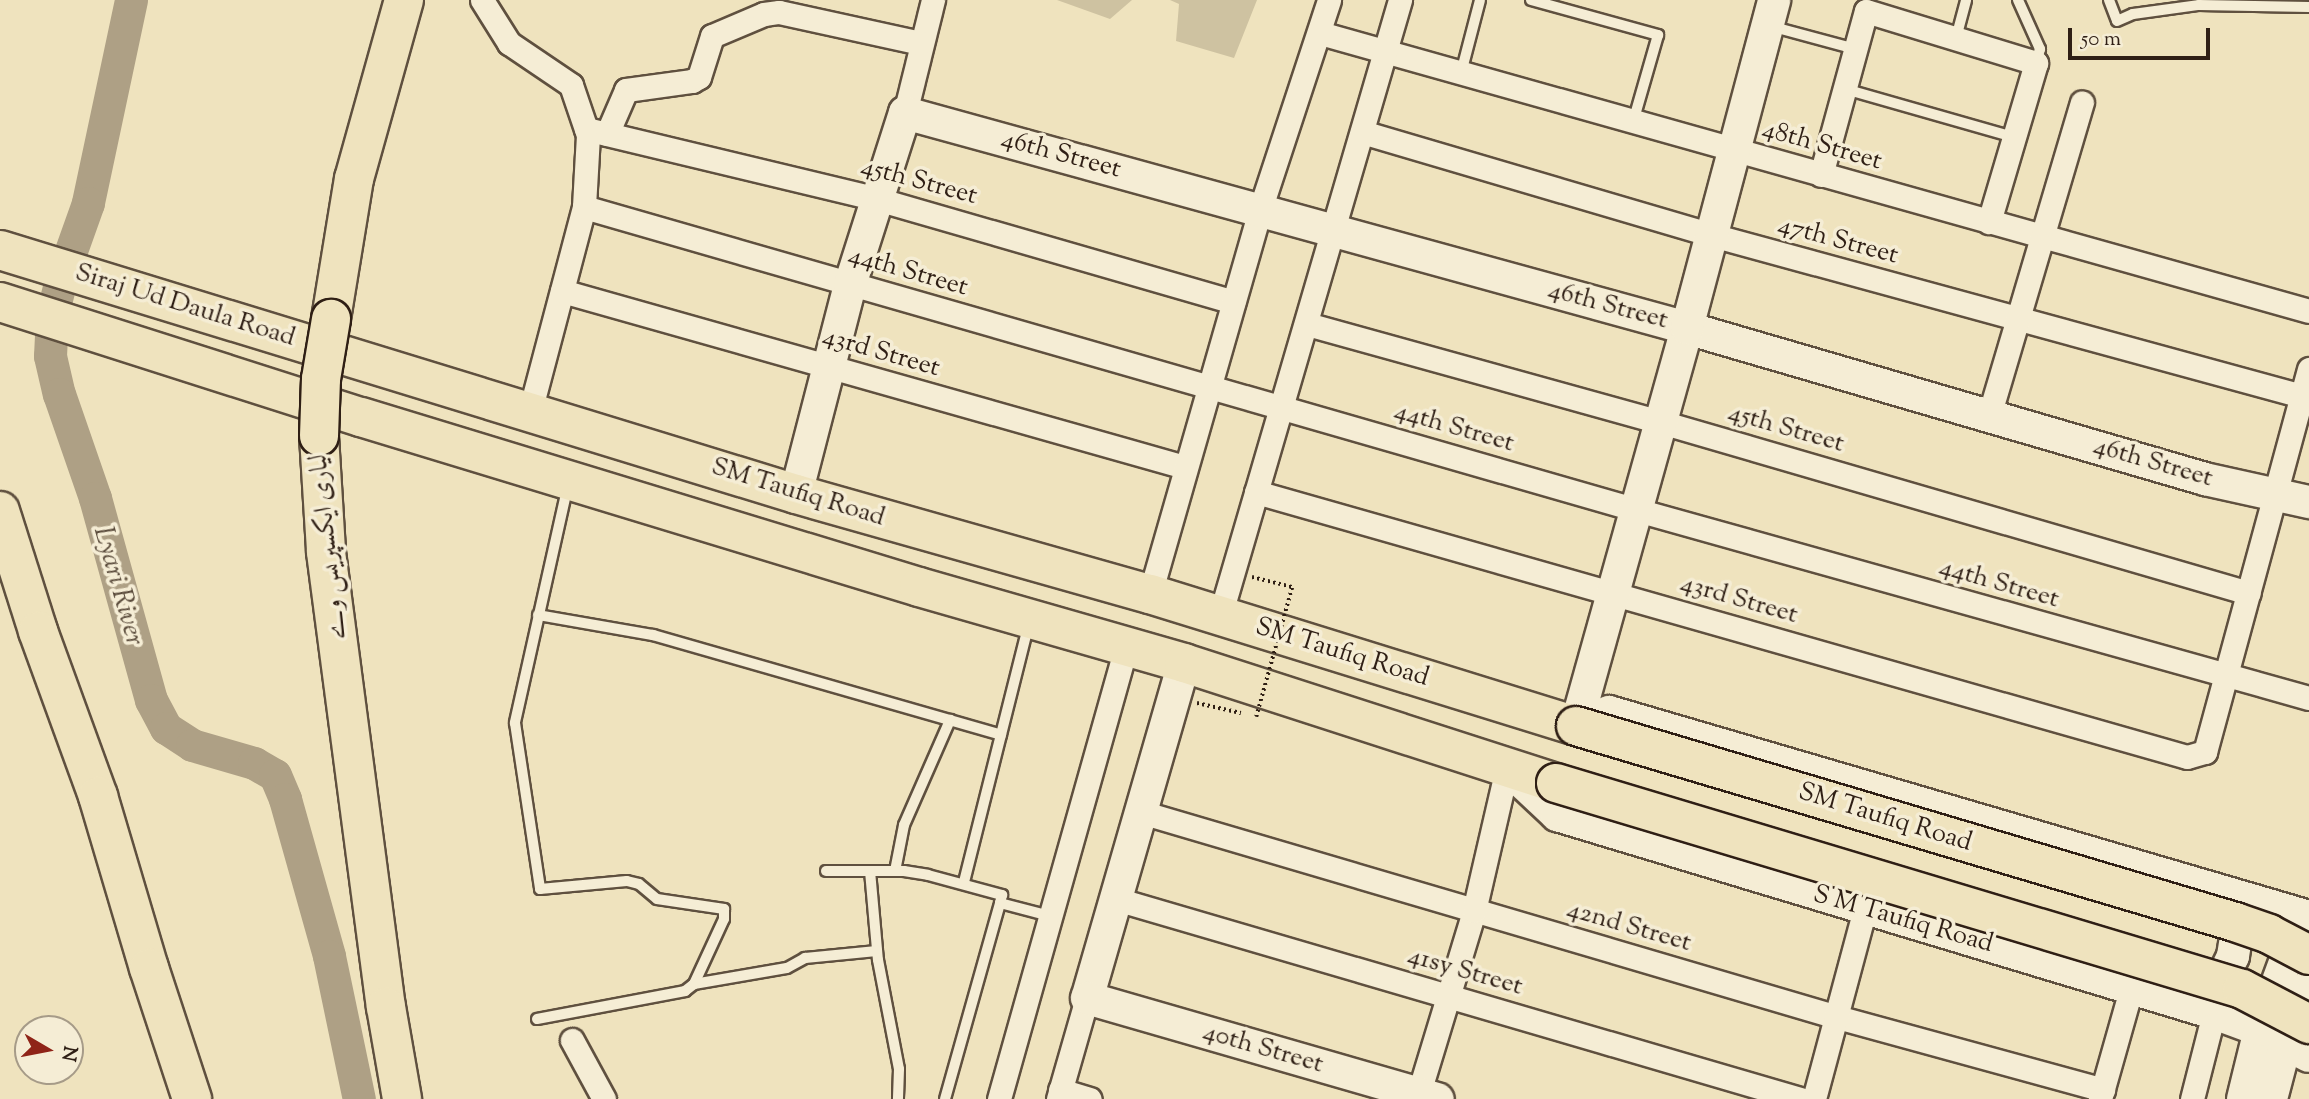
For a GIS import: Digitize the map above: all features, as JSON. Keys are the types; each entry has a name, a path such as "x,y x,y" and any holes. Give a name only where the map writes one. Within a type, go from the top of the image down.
{"highway":[{"name":"لیاری ایکسپریس وے","path":"402,1099 386,1007 326,552 319,436 321,379 355,178 404,0"},
{"name":"Siraj Ud Daula Road","path":"0,250 370,363"},
{"name":"Siraj Ud Daula Road","path":"0,302 361,417 1184,663 1556,783 1869,893 2242,989 2291,1038"},
{"name":"SM Taufiq Road","path":"370,363 796,494 1150,594 1576,726 2235,922 2269,934 2309,955"},
{"path":"0,511 34,618 99,796 149,968 192,1099"}],"street":[{"path":"482,0 509,43 572,85 596,131"},
{"path":"796,494 850,285 905,113 920,43 933,0"},
{"path":"1150,594 1260,209 1329,0"},
{"path":"1220,616 1335,230 1400,0"},
{"path":"1821,174 1866,11 2036,63 1989,222"},
{"path":"530,411 584,207 589,151 596,131 626,90 692,81 699,77 712,36 764,14 779,12 920,43"},
{"path":"1576,726 1771,13"},
{"name":"48th Street","path":"1320,33 2309,311"},
{"path":"1989,416 2082,103"},
{"name":"46th Street","path":"905,113 1687,328 2205,479 2309,502"},
{"name":"45th Street","path":"596,131 877,199 1233,302"},
{"name":"47th Street","path":"1362,132 1712,236 2302,396"},
{"name":"44th Street","path":"584,207 1637,510 2225,677 2309,698"},
{"name":"43rd Street","path":"562,291 1185,467"},
{"name":"45th Street","path":"1307,324 1661,422 2249,593"},
{"path":"2225,677 2309,369"},
{"name":"43rd Street","path":"1256,492 2187,757 2205,752 2225,677"},
{"path":"999,1099 1126,646"},
{"path":"1090,1099 1059,1095 1184,663"},
{"path":"1576,726 1609,712 2231,893 2307,910 2291,1038 2243,1099"},
{"path":"1425,1097 1448,996 1474,911 1507,768"},
{"name":"S M Taufiq Road","path":"1507,768 1557,815 1869,893 2132,986 2291,1038"},
{"name":"42nd Street","path":"1141,812 2102,1095"},
{"path":"1814,1099 1869,893"},
{"path":"2192,1099 2206,1010 2234,956 2238,924 2231,893"},
{"name":"41sy Street","path":"1116,899 1800,1099"},
{"path":"2271,1099 2309,985"},
{"path":"2102,1095 2132,986"},
{"name":"40th Street","path":"1087,998 1425,1097"},
{"path":"572,1040 604,1099"}],"lane":[{"path":"1461,73 1480,0"},
{"path":"1531,0 1658,35 1633,122"},
{"path":"1956,38 1966,0"},
{"path":"2018,0 2040,49 2036,63"},
{"path":"2109,0 2118,21 2133,14 2199,5 2309,7"},
{"path":"1771,13 1855,49"},
{"path":"1844,89 2014,136"},
{"path":"537,1019 685,991 694,984 724,919 724,909 657,899 639,884 627,881 540,888 515,723 569,479"},
{"path":"538,615 653,635 1001,734"},
{"path":"964,882 1030,619"},
{"path":"895,871 904,825 950,720"},
{"path":"826,871 895,871 964,882 1002,895 944,1099"},
{"path":"870,871 877,951 899,1069 898,1099"},
{"path":"1000,904 1050,916"},
{"path":"694,984 787,968 805,958 877,951"}],"path":[{"path":"1209,705 1256,717 1292,587 1255,578"}],"shaded area":[{"path":"1057,0 1132,0 1110,19"},
{"path":"1170,0 1257,0 1234,58 1176,41 1179,4"}],"waterway":[{"name":"Lyari River","path":"131,0 88,203 61,279 52,315 50,356 59,394 95,498 151,700 166,728 192,745 254,763 275,775 285,799 329,956 359,1099"}]}
